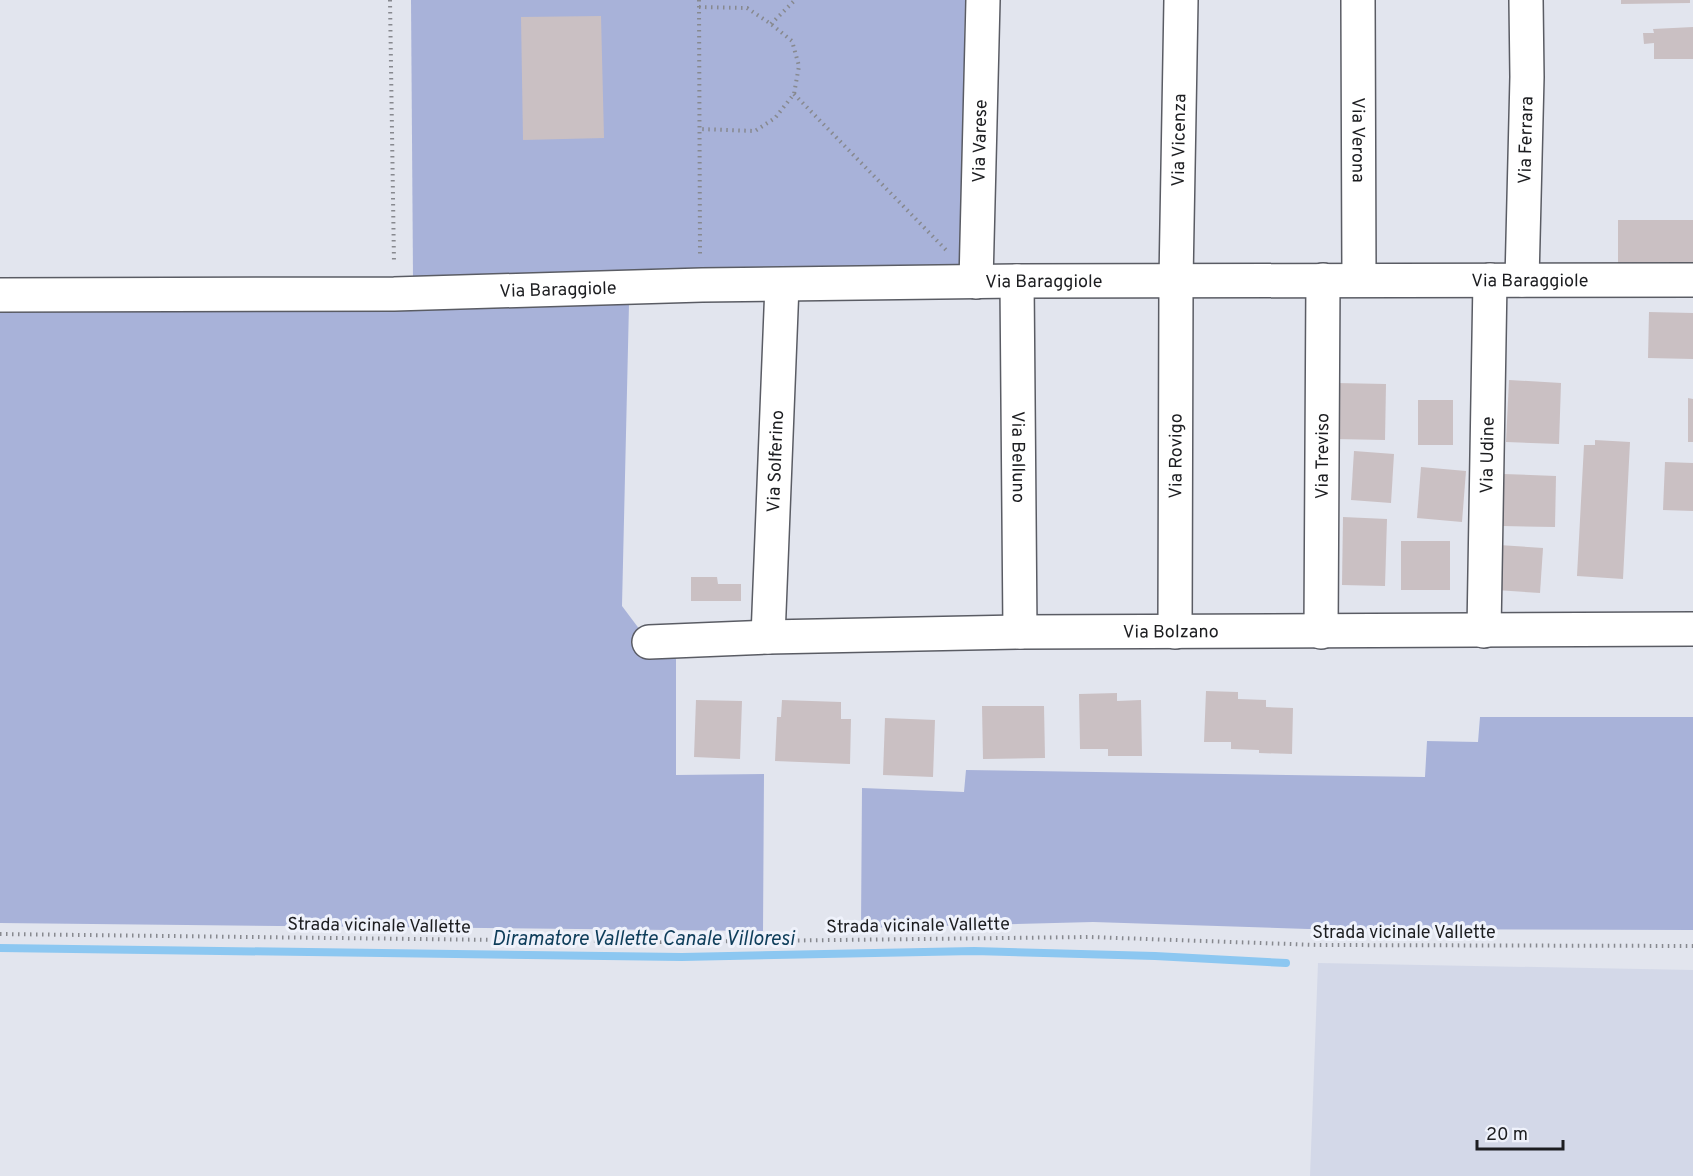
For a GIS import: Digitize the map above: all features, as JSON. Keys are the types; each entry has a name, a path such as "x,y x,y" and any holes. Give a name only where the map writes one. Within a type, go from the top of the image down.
{"street":[{"name":"Via Varese","path":"976,282 982,0"},
{"name":"Via Vicenza","path":"1176,281 1180,0"},
{"name":"Via Verona","path":"1358,0 1359,280"},
{"name":"Via Ferrara","path":"1522,280 1527,77 1526,0"},
{"name":"Via Treviso","path":"1321,632 1323,280"},
{"name":"Via Udine","path":"1484,631 1490,280"},
{"name":"Via Baraggiole","path":"0,295 394,294 702,285 1017,281 1693,280"},
{"name":"Via Belluno","path":"1017,281 1020,632"},
{"name":"Via Rovigo","path":"1175,632 1176,281"},
{"name":"Via Solferino","path":"768,637 782,285"},
{"name":"Via Bolzano","path":"648,642 1020,632 1693,629"}],"path":[{"path":"390,0 394,294"},
{"path":"699,0 699,237 702,285"},
{"path":"771,24 795,0"},
{"path":"699,7 747,8 792,41 799,66 794,94 775,118 755,131 699,129"},
{"path":"794,94 976,282"},
{"name":"Strada vicinale Vallette","path":"0,934 667,942 1089,937 1318,945 1693,946"}],"shaded area":[{"path":"411,0 965,0 961,266 413,277"},
{"path":"629,304 622,606 649,642 676,640 676,775 764,774 763,931 0,923 0,308"},
{"path":"1480,717 1693,717 1693,930 1308,929 1093,922 861,928 862,788 964,792 966,770 1425,777 1427,741 1478,742"},
{"path":"1318,963 1693,970 1693,1176 1310,1176"}],"building":[{"path":"1621,0 1690,0 1690,3 1621,4"},
{"path":"601,16 604,138 523,140 521,17"},
{"path":"1693,27 1693,59 1654,59 1654,43 1644,44 1643,33 1654,33 1653,29"},
{"path":"1618,220 1693,220 1693,265 1618,265"},
{"path":"1649,312 1693,313 1693,359 1648,358"},
{"path":"1509,380 1561,383 1559,444 1506,442"},
{"path":"1336,383 1386,384 1385,440 1334,439"},
{"path":"1688,398 1693,399 1693,442 1688,442"},
{"path":"1418,400 1453,400 1453,445 1418,445"},
{"path":"1595,440 1630,442 1623,579 1577,576 1584,445 1595,445"},
{"path":"1354,451 1394,454 1391,503 1351,500"},
{"path":"1665,462 1693,463 1693,511 1663,510"},
{"path":"1421,467 1466,471 1462,522 1417,518"},
{"path":"1503,474 1556,476 1555,527 1502,526"},
{"path":"1343,517 1387,519 1385,586 1342,585"},
{"path":"1401,541 1450,541 1450,590 1401,590"},
{"path":"1499,545 1543,548 1540,593 1496,590"},
{"path":"691,577 717,577 718,584 741,584 741,601 691,601"},
{"path":"1206,691 1238,692 1238,699 1266,700 1266,707 1293,708 1292,754 1231,749 1231,742 1204,742"},
{"path":"1117,693 1117,701 1141,700 1142,756 1108,756 1108,749 1080,749 1079,694"},
{"path":"696,700 742,701 740,759 694,757"},
{"path":"782,700 841,702 841,719 851,719 850,764 775,761 777,717 781,717"},
{"path":"982,706 1044,706 1045,758 983,759"},
{"path":"885,718 935,720 933,777 883,775"}],"waterway":[{"name":"Diramatore Vallette Canale Villoresi","path":"0,948 682,957 974,951 1155,956 1286,963"}]}
